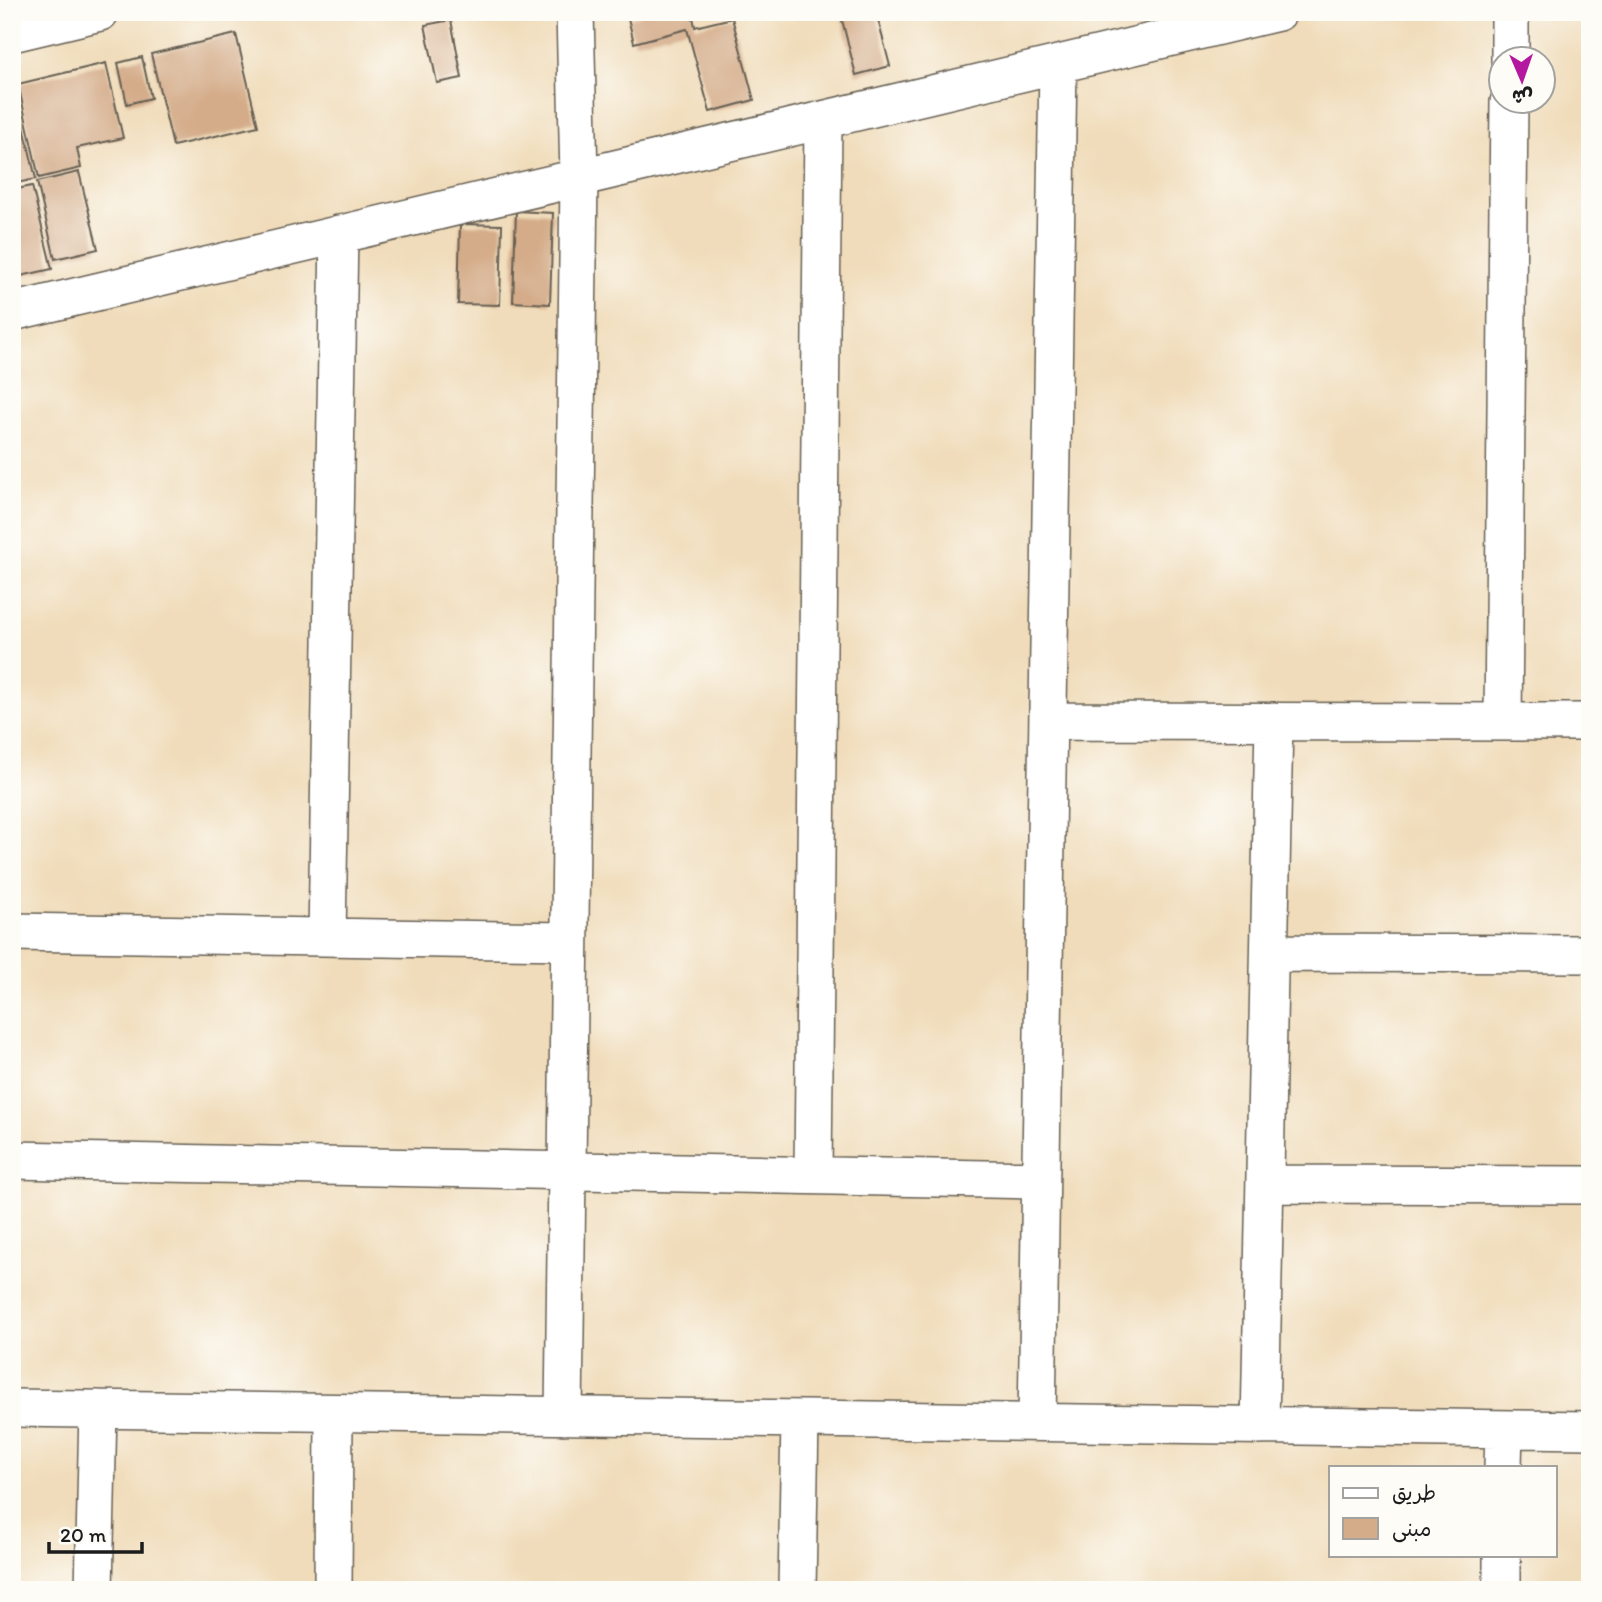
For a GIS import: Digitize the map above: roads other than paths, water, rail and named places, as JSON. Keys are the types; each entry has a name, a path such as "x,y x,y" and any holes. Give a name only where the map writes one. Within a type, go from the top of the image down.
{"street":[{"path":"12,33 100,12"},
{"path":"564,1416 579,177 575,12"},
{"path":"12,312 1278,12"},
{"path":"1510,12 1510,46"},
{"path":"1037,1422 1058,64"},
{"path":"1503,722 1509,116"},
{"path":"813,1175 822,120"},
{"path":"327,937 340,234"},
{"path":"1048,721 1590,722"},
{"path":"1259,1426 1274,721"},
{"path":"12,932 569,941"},
{"path":"1270,953 1590,954"},
{"path":"12,1160 1040,1180"},
{"path":"1265,1184 1590,1185"},
{"path":"12,1408 1590,1430"},
{"path":"94,1590 98,1409"},
{"path":"333,1590 334,1413"},
{"path":"797,1590 800,1419"},
{"path":"1503,1466 1504,1429"},
{"path":"1502,1556 1502,1590"}]}
